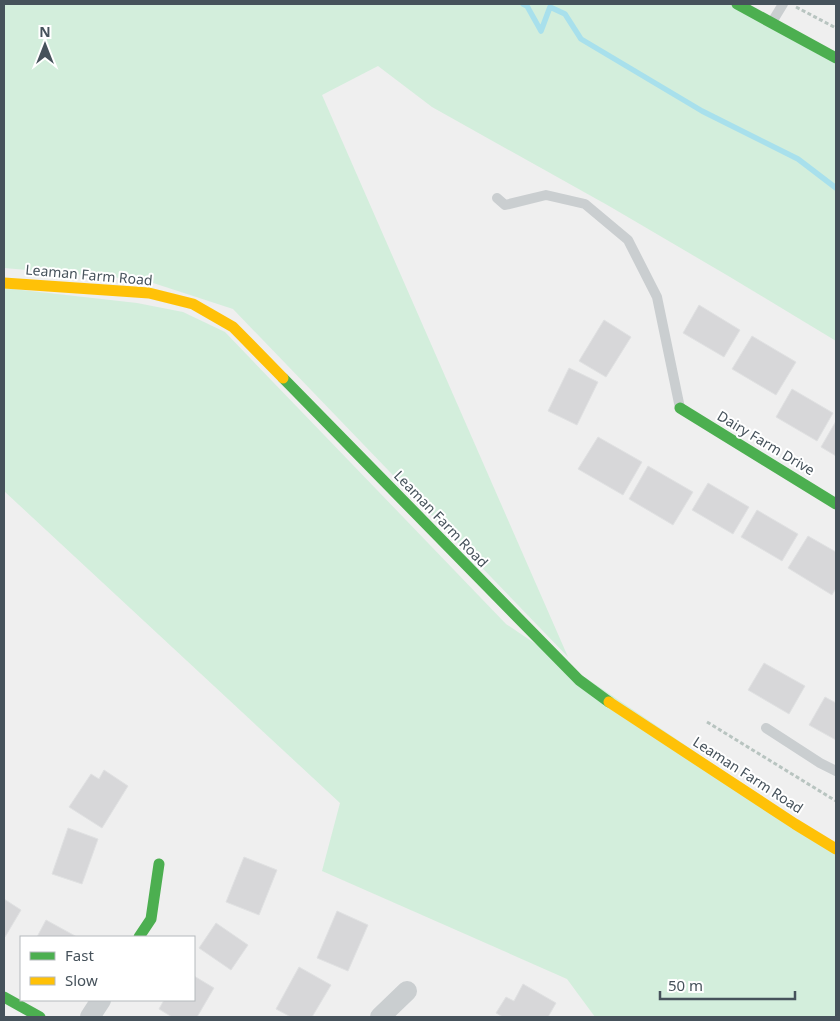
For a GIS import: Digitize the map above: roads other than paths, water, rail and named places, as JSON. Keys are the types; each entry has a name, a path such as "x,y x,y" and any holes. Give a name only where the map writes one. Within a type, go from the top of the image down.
{"street":[{"path":"737,4 836,58"},
{"name":"Leaman Farm Road","path":"4,283 149,293 192,304 233,327 579,680 786,818 836,849"},
{"name":"Dairy Farm Drive","path":"680,408 836,504"},
{"path":"140,936 151,919 159,864"},
{"path":"380,1017 407,991"},
{"path":"4,997 40,1017"},
{"path":"90,1017 99,1001"}],"lane":[{"path":"771,22 783,4"},
{"path":"497,198 505,205 546,195 584,204 628,240 657,297 680,408"},
{"path":"766,728 836,771"}],"waterway":[{"path":"523,4 527,6 541,31 550,7 565,14 581,39 702,111 798,159 836,188"}]}
